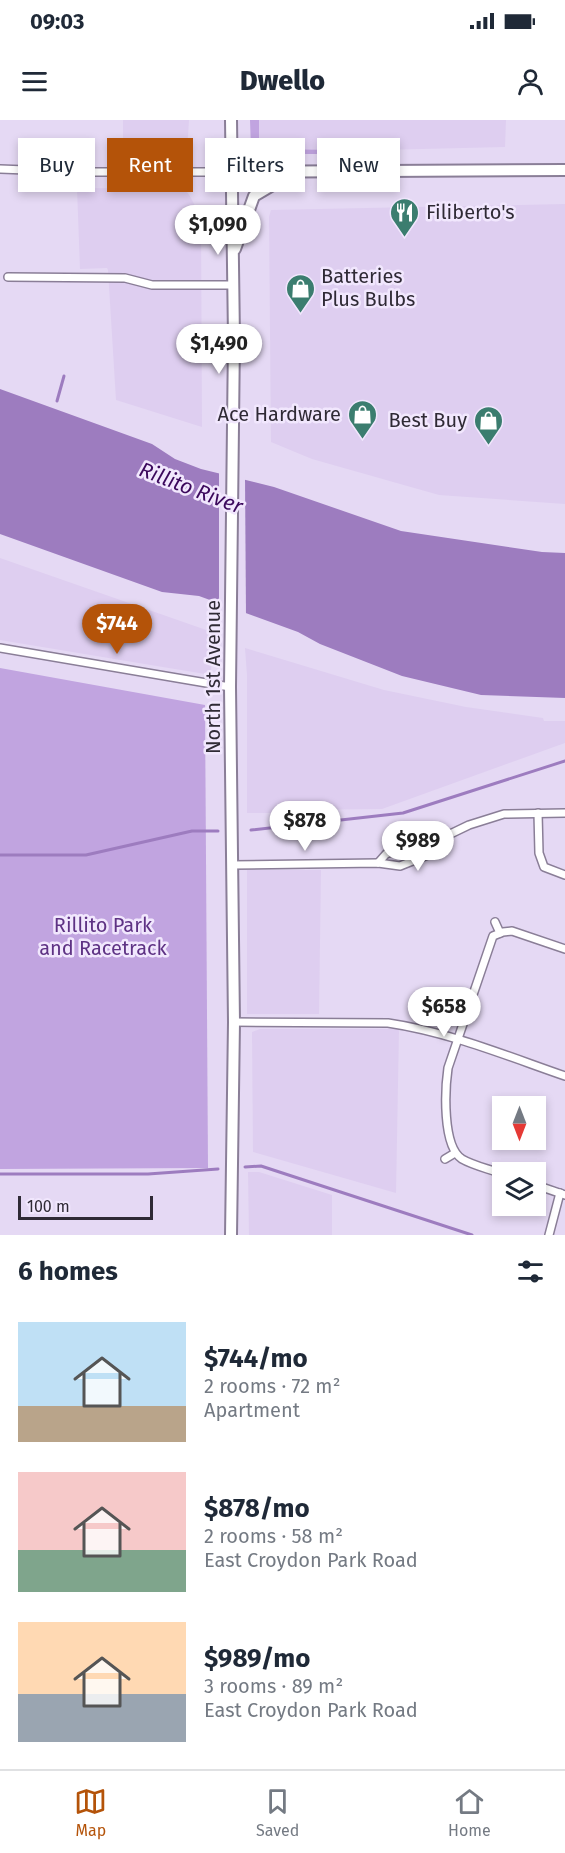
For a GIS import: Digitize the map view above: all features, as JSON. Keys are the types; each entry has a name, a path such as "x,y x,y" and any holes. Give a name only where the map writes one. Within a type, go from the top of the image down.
{"main road":[{"name":"North 1st Avenue","path":"231,120 231,138"},
{"path":"305,173 565,170"},
{"name":"North 1st Avenue","path":"231,192 230,687 234,1022 231,1235"},
{"path":"233,255 255,196 262,192"}],"street":[{"path":"0,170 205,172"},
{"path":"8,277 125,278 152,285 233,285"},
{"path":"0,648 230,687"},
{"path":"538,813 538,853 544,867 565,875"},
{"path":"378,863 386,854 426,839 442,838 469,825 504,814 565,813"},
{"path":"232,865 378,863 400,866 430,854 442,838"},
{"path":"495,922 499,933"},
{"path":"492,1171 461,1159 455,1153 449,1139 446,1082 457,1039 491,941 499,933 512,932 565,949"},
{"path":"234,1022 388,1023 429,1030 565,1076"},
{"path":"445,1159 455,1153"},
{"path":"546,1188 563,1194 549,1235"}],"shaded area":[{"path":"123,120 189,120 188,138 123,138"},
{"path":"251,120 506,120 505,147 400,149 400,138 317,138 317,151 305,152 305,138 251,138"},
{"path":"95,188 107,188 107,192 187,192 201,218 202,427 116,400 108,270 107,268 80,269 77,192 95,192"},
{"path":"565,204 565,504 439,495 312,459 271,442 269,217 271,210"},
{"path":"0,558 212,632 211,675 0,640"},
{"path":"245,648 384,690 466,707 543,718 544,721 565,721 565,743 382,809 281,810 281,813 247,813"},
{"path":"247,870 321,870 319,1014 247,1014"},
{"path":"260,1029 399,1029 396,1193 253,1152 252,1032"},
{"path":"248,1172 259,1172 332,1195 332,1235 249,1235"}],"green space":[{"path":"250,120 259,120 259,138 251,138"},
{"path":"305,150 317,150 317,154 305,154"},
{"name":"Rillito Park and Racetrack","path":"0,668 205,705 208,1168 0,1169"}],"water":[{"name":"Rillito River","path":"0,389 152,444 175,459 201,469 274,487 401,531 542,552 565,553 565,698 481,695 402,676 320,644 298,632 199,596 162,592 0,534"}],"pier":[{"path":"219,471 245,478 246,616 219,606"}],"waterway":[{"path":"57,401 64,376"},
{"path":"251,830 403,813 565,761"},
{"path":"0,855 86,855 192,831 218,831"},
{"path":"245,1167 261,1166 472,1235"},
{"path":"0,1174 148,1174 218,1169"}],"place":[{"name":"Filiberto's","path":"405,238"},
{"name":"Batteries Plus Bulbs","path":"300,314"},
{"name":"Ace Hardware","path":"362,440"},
{"name":"Best Buy","path":"488,446"}]}
